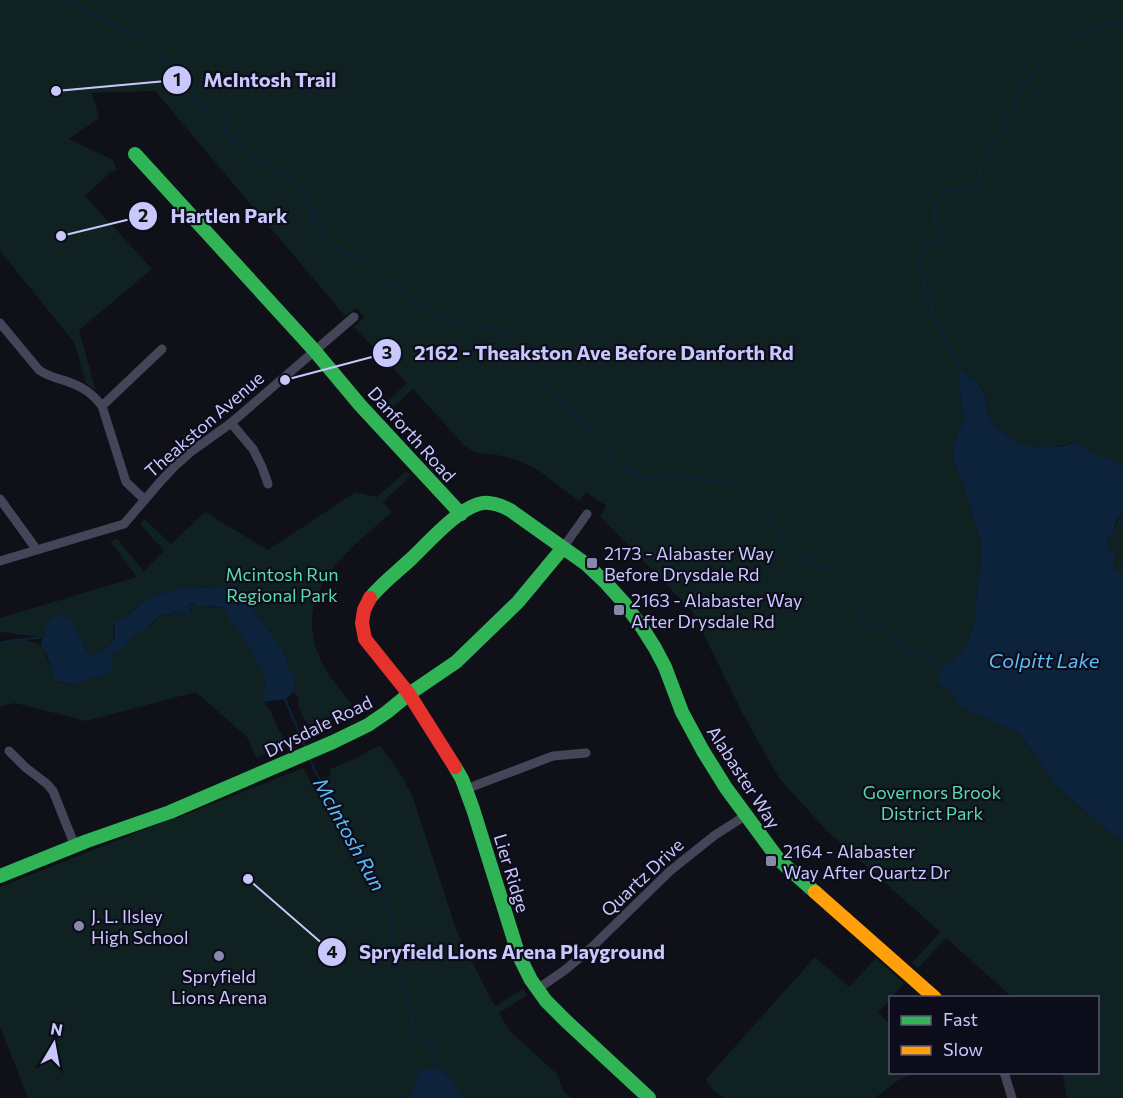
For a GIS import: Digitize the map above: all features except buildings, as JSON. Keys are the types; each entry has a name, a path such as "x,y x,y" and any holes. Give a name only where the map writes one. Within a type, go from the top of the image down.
{"street":[{"name":"Danforth Road","path":"135,154 461,514"},
{"name":"Theakston Avenue","path":"0,561 124,524 192,451 231,423 354,317"},
{"path":"0,323 39,370 92,394 102,406 126,482 145,500"},
{"path":"102,406 162,349"},
{"path":"231,423 253,449 268,484"},
{"path":"0,499 37,550"},
{"name":"Alabaster Way","path":"461,514 481,504 499,505 511,511 579,560 610,587 648,636 661,659 680,708 696,739 745,816 779,860 933,996"},
{"name":"Lier Ridge","path":"461,514 376,591 364,610 362,623 365,639 409,694 462,779 521,963 536,990 553,1010 649,1098"},
{"name":"Drysdale Road","path":"0,876 170,812 368,725 456,662 518,602 562,549 587,514"},
{"path":"9,751 53,791 75,846"},
{"path":"466,789 553,756 586,753"},
{"name":"Quartz Drive","path":"536,990 590,949 670,871 715,835 745,816"},
{"path":"1005,1074 1012,1098"}],"green space":[{"name":"Governors Brook District Park","path":"0,0 1123,0 1123,467 1112,459 1103,459 1074,442 1044,448 1027,446 1014,441 996,427 988,417 984,392 965,372 959,384 964,421 955,440 953,460 982,545 974,623 966,646 939,673 960,707 1020,734 1057,787 1108,831 1123,838 1123,1098 1067,1098 1062,1074 1099,1074 1099,996 1011,996 946,938 918,968 912,963 940,932 826,830 779,778 744,716 692,611 600,516 606,506 586,492 579,501 538,470 518,460 474,452 462,443 413,389 384,415 379,409 407,383 354,327 365,317 356,308 345,316 155,91 92,93 99,118 69,139 113,160 117,170 111,172 85,196 152,269 79,330 96,391 86,383 74,342 0,251"},
{"name":"Mcintosh Run Regional Park","path":"406,471 411,476 383,502 392,512 343,557 319,591 313,610 312,631 318,654 329,674 352,705 308,725 298,707 299,699 292,691 296,679 288,667 286,658 277,641 253,610 245,594 235,587 188,588 156,595 113,626 114,637 110,645 93,655 85,649 70,619 49,620 42,637 0,632 0,618 137,577 110,541 117,539 144,571 164,551 140,524 144,519 171,544 205,512 268,550 356,492 377,497"},
{"path":"1123,513 1123,573 1113,569 1116,555 1110,551 1106,538 1113,534 1118,519"},
{"name":"Mcintosh Run Regional Park","path":"188,604 225,608 230,621 252,652 255,663 261,668 266,684 264,702 288,745 256,758 247,737 196,692 86,721 15,703 0,707 0,642 16,638 37,643 46,654 52,675 62,683 72,685 102,677 111,664 114,653 134,635 146,630 162,615 176,611 186,616 190,611"},
{"path":"380,745 403,778 413,798 457,932 493,1003 495,1006 523,989 527,995 499,1013 510,1031 557,1074 564,1092 571,1098 466,1098 454,1081 438,1068 411,1093 410,1098 28,1098 0,1027 0,887 303,768 312,783 331,775 330,769"},
{"path":"815,957 849,987 876,958 904,983 893,996 889,996 889,1000 878,1013 889,1023 889,1074 912,1074 900,1079 875,1098 724,1098 711,1088 706,1079"}],"water":[{"name":"Colpitt Lake","path":"960,370 976,381 984,392 988,416 995,427 1015,442 1037,448 1061,447 1076,442 1098,455 1112,459 1123,467 1123,513 1117,520 1113,534 1106,539 1110,551 1116,555 1113,569 1123,573 1123,838 1108,831 1057,787 1020,734 960,707 950,691 938,683 939,673 966,646 974,623 982,545 953,460 955,440 964,421 959,384"},
{"path":"232,586 243,591 253,610 277,641 296,679 293,693 285,699 264,702 266,684 261,668 255,663 252,652 235,625 230,622 225,608 207,606 196,608 190,603 188,606 191,613 188,616 176,611 162,615 154,620 146,630 134,635 124,647 114,653 111,661 112,671 102,677 72,685 54,680 41,645 51,618 64,616 69,618 84,647 93,655 113,641 114,623 156,595 184,588"},
{"path":"438,1068 454,1081 466,1098 410,1098 420,1070"}],"waterway":[{"path":"69,0 146,40 193,94 195,104 205,108 213,103 227,124 223,132 297,186 314,211 311,213 326,236 336,246 348,252 354,260 366,261 375,273 444,321 498,329 619,465 646,479 661,473 744,487 795,553 819,566 830,569 840,588 868,623 881,627 911,653 921,655 946,667"},
{"path":"960,370 933,316 924,288 925,273 918,262 924,247 939,242 942,236 934,220 934,206 946,192 974,186 979,179 982,162 1003,128 1022,86 1073,34 1123,18"},
{"name":"McIntosh Run","path":"0,643 42,637"},
{"name":"McIntosh Run","path":"285,699 306,749"},
{"name":"McIntosh Run","path":"309,757 316,773 378,878 395,925 389,942 404,983 415,1031 431,1046 438,1068"}],"traffic: fast":[{"path":"135,154 461,514"},
{"path":"370,598 445,526 464,511 483,503 510,510 586,564 625,604 655,648 665,667 682,712 726,788 779,860 815,892"},
{"path":"0,876 87,841 170,812 368,725 456,662 518,602 562,549"},
{"path":"455,767 473,809 519,956 531,980 546,1001 649,1098"}],"traffic: slow":[{"path":"815,892 933,996"}],"traffic: jam":[{"path":"370,598 364,610 362,623 365,639 409,694 455,767"}],"place":[{"name":"McIntosh Trail","path":"56,91"},
{"name":"Hartlen Park","path":"61,236"},
{"name":"2162 - Theakston Ave Before Danforth Rd","path":"285,380"},
{"name":"2173 - Alabaster Way Before Drysdale Rd","path":"592,563"},
{"name":"2163 - Alabaster Way After Drysdale Rd","path":"619,610"},
{"name":"2164 - Alabaster Way After Quartz Dr","path":"771,861"},
{"name":"Spryfield Lions Arena Playground","path":"248,879"},
{"name":"J. L. Ilsley High School","path":"79,926"},
{"name":"Spryfield Lions Arena","path":"219,956"}]}
